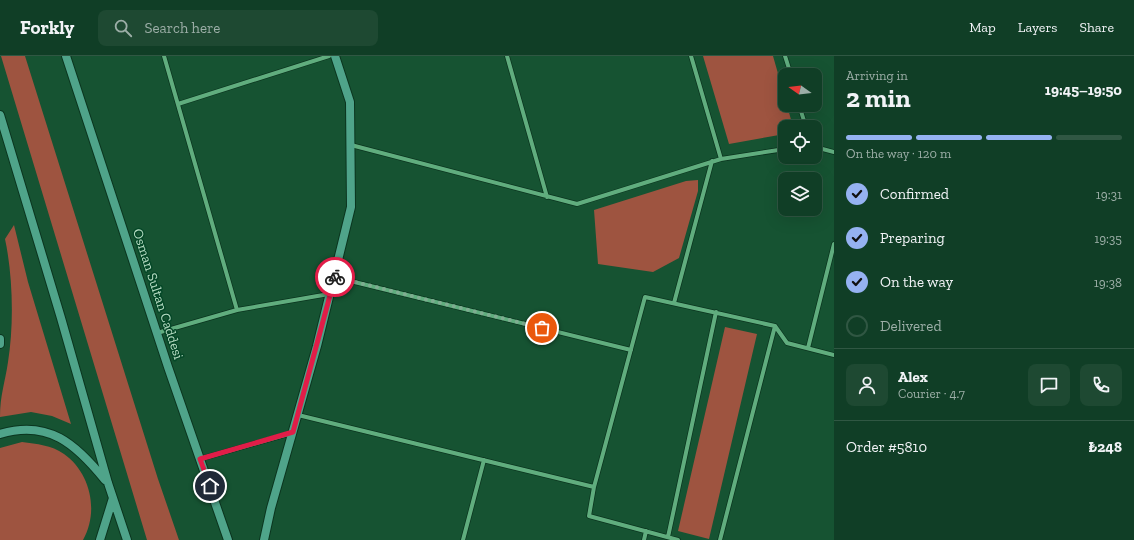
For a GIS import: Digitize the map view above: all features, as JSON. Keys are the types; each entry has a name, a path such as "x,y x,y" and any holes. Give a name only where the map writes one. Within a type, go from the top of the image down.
{"street":[{"name":"Osman Sultan Caddesi","path":"66,56 157,333 228,540"},
{"path":"164,56 238,310"},
{"path":"178,104 329,56"},
{"path":"264,540 271,508 317,346 351,207 350,102 335,56"},
{"path":"507,56 547,197"},
{"path":"691,56 721,159"},
{"path":"785,56 789,68"},
{"path":"0,115 108,483 127,540"},
{"path":"350,145 577,204 721,159 778,150"},
{"path":"822,148 834,152"},
{"path":"674,303 712,162"},
{"path":"808,348 832,260 834,244"},
{"path":"334,277 631,350"},
{"path":"157,333 238,310 330,294"},
{"path":"678,540 589,516 594,488 645,297 775,326 787,343 834,355"},
{"path":"668,537 716,312"},
{"path":"720,540 775,326"},
{"path":"0,339 0,344"},
{"path":"298,415 594,488"},
{"path":"0,434 14,429 42,430 68,441 89,460 108,483"},
{"path":"200,459 293,432"},
{"path":"463,540 484,460"},
{"path":"100,540 113,498"},
{"path":"644,540 646,531"}],"shaded area":[{"path":"1,56 25,56 158,479 179,540 147,540"},
{"path":"703,56 773,56 778,74 778,112 789,112 791,120 778,120 778,135 729,144"},
{"path":"698,180 698,191 679,258 653,272 598,264 594,210 686,181"},
{"path":"14,225 28,282 71,424 52,416 31,412 0,417 10,348 12,317 10,269 5,239"},
{"path":"725,327 757,334 709,539 678,531"},
{"path":"22,442 44,445 59,451 73,462 81,472 90,494 91,505 91,517 83,540 0,540 0,448"}],"way so far":[{"path":"335,277 542,328"}],"route":[{"path":"210,486 200,459 293,432 335,277"}]}
